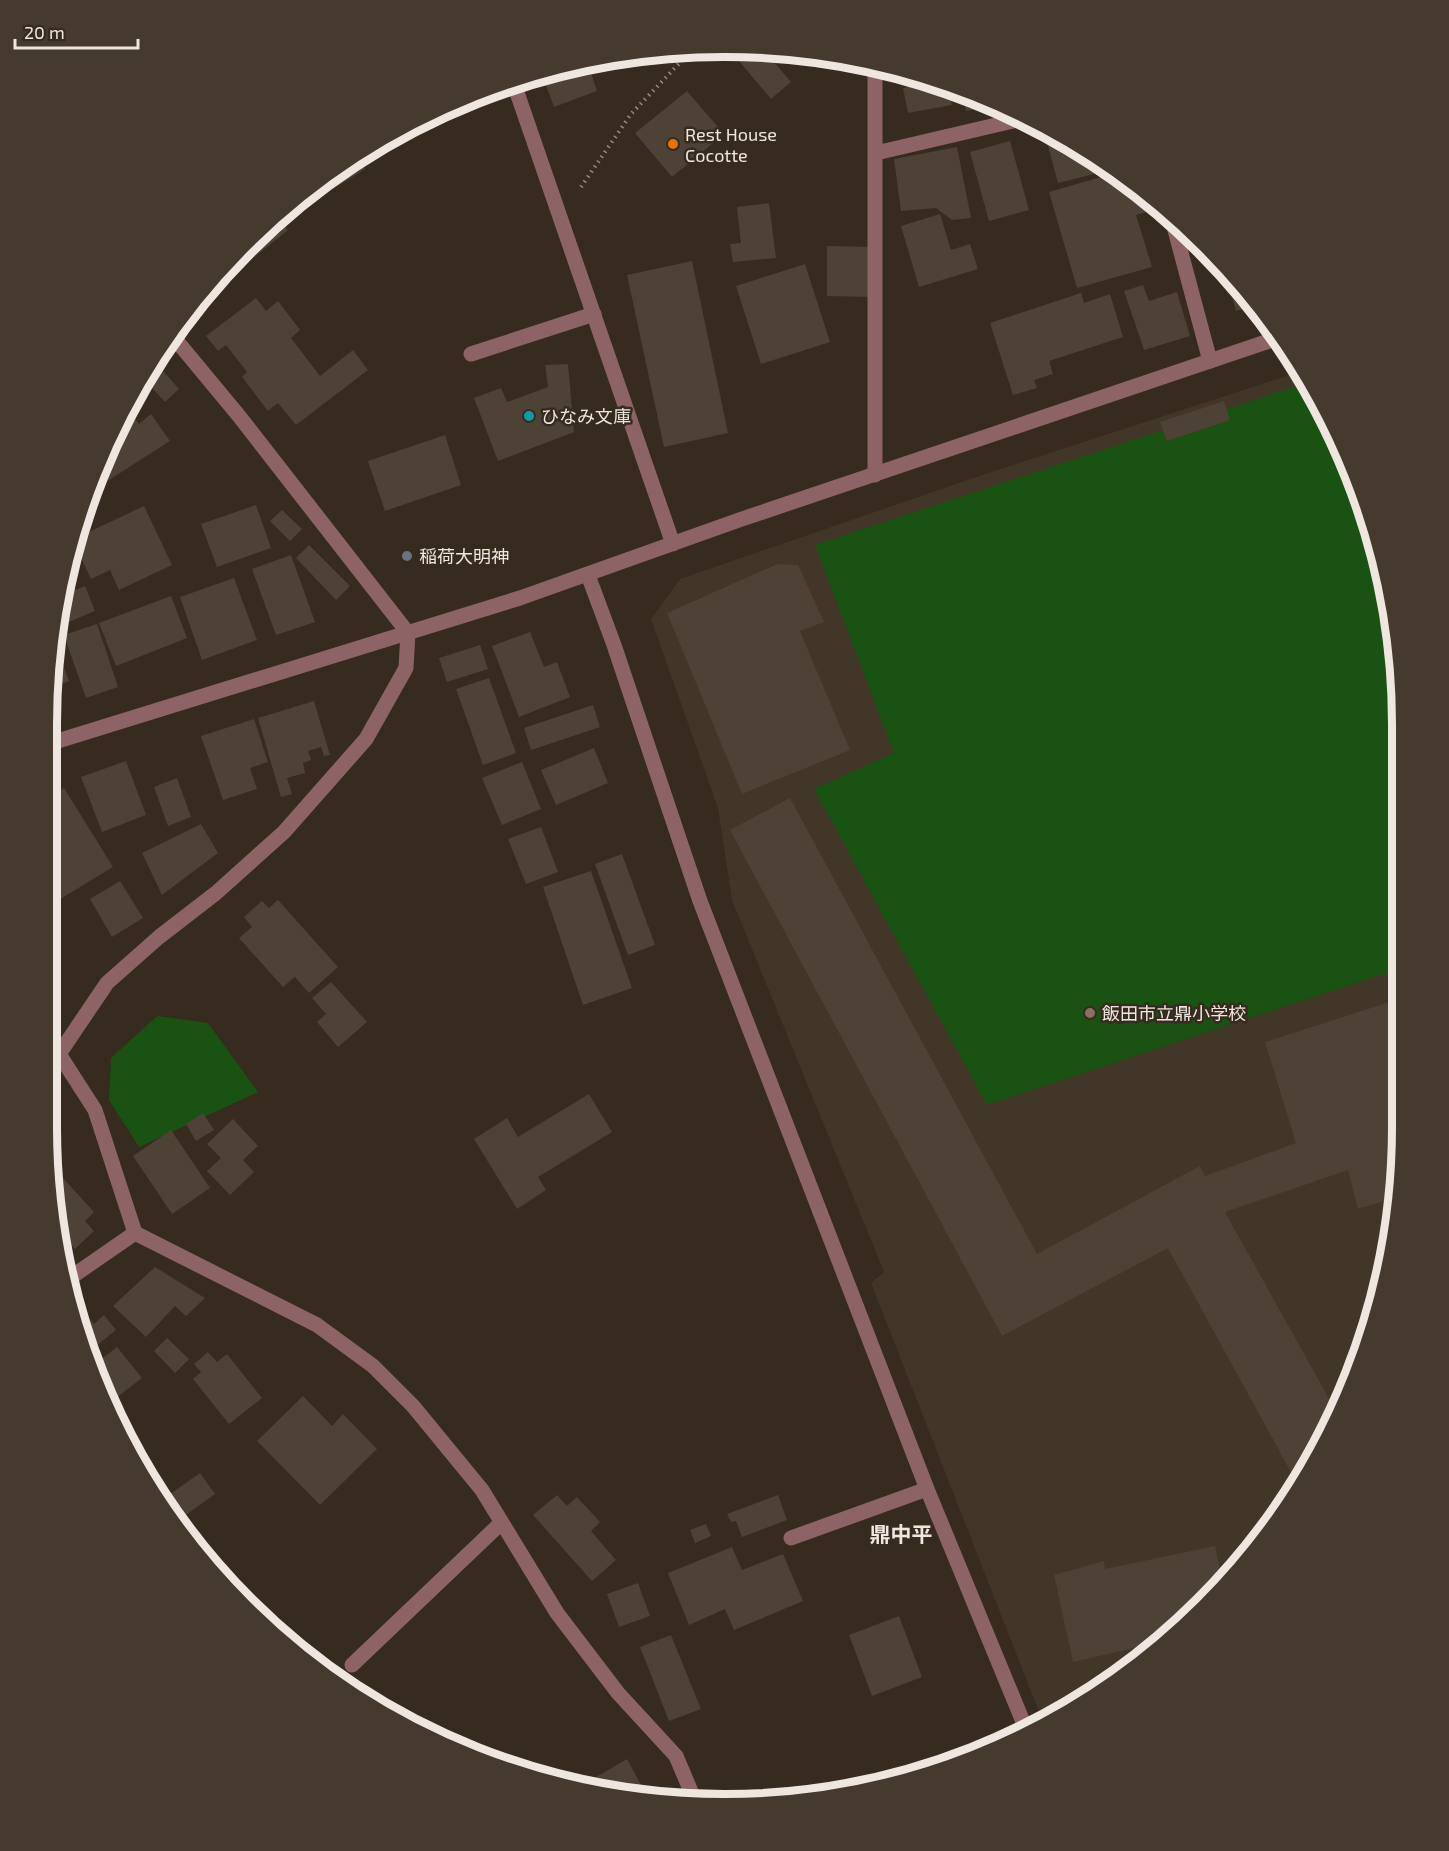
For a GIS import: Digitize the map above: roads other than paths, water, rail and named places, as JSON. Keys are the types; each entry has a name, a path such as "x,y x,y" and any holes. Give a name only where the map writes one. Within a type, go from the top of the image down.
{"street":[{"path":"875,75 875,475"},
{"path":"516,90 673,544"},
{"path":"876,153 1010,122"},
{"path":"1176,234 1210,361"},
{"path":"471,354 594,314"},
{"path":"57,741 588,575 1270,341"},
{"path":"57,1046 107,983 159,937 216,893 284,832 366,739 406,668 408,633 239,416 178,342"},
{"path":"588,575 614,645 700,901 927,1489 1024,1723"},
{"path":"57,1057 95,1110 135,1233 317,1324 373,1366 413,1406 482,1490 557,1614 618,1693 676,1756 692,1793"},
{"path":"74,1275 135,1233"},
{"path":"791,1538 927,1489"},
{"path":"352,1665 501,1523"}],"place":[{"name":"Rest House Cocotte","path":"673,144"},
{"name":"ひなみ文庫","path":"529,416"},
{"name":"稲荷大明神","path":"407,556"},
{"name":"飯田市立鼎小学校","path":"1090,1013"}],"district":[{"name":"鼎中平","path":"901,1533"}]}
